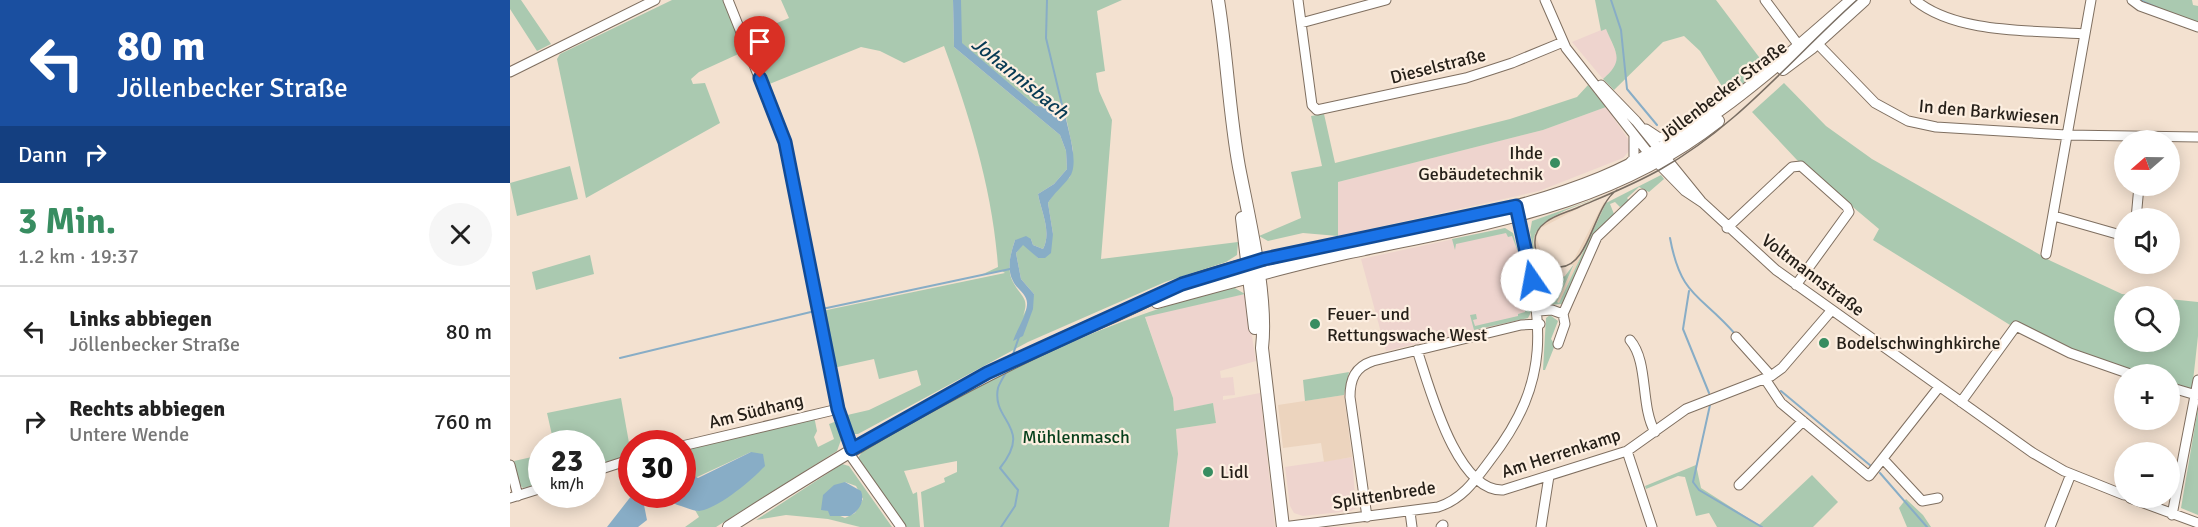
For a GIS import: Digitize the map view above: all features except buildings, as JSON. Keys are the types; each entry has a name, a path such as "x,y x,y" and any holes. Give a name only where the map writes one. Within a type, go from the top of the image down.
{"main road":[{"path":"1218,0 1251,269 1256,331 1262,348"},
{"name":"Jöllenbecker Straße","path":"1814,40 1852,0"},
{"name":"Jöllenbecker Straße","path":"1517,211 1658,156 1864,0"},
{"name":"Jöllenbecker Straße","path":"729,527 850,451 987,373 1182,284 1593,193 1707,130 1802,49"},
{"path":"1239,169 1252,239 1251,269 1260,301 1262,348 1283,527"},
{"path":"1252,239 1258,248 1278,262 1260,301"}],"street":[{"path":"510,72 655,0"},
{"path":"728,0 785,142 838,409 850,451 901,527"},
{"path":"1298,0 1301,23 1386,0"},
{"path":"1545,0 1563,42 1634,133 1658,156"},
{"path":"1766,0 1802,49"},
{"path":"1915,0 1928,11 1961,24 2084,34"},
{"path":"2046,254 2091,0"},
{"path":"2132,0 2140,6 2198,27"},
{"name":"Dieselstraße","path":"1301,23 1311,105 1317,110 1478,75 1563,42"},
{"name":"In den Barkwiesen","path":"1814,40 1875,103 1908,121 1936,127 2114,137"},
{"path":"1589,75 1636,121 1660,137 1669,139 1685,134"},
{"path":"1636,121 1658,156"},
{"path":"1626,167 1634,158 1634,133"},
{"name":"In den Barkwiesen","path":"2180,137 2198,137"},
{"name":"Voltmannstraße","path":"1658,156 1685,191 1703,203 1727,228 1796,285 2039,457 2071,474 2114,491"},
{"path":"1727,228 1792,167 1801,166 1847,207 1849,212 1796,285"},
{"path":"1558,344 1565,324 1563,314 1594,241 1642,194"},
{"path":"1614,206 1618,215"},
{"name":"Splittenbrede","path":"1283,527 1438,507 1453,501 1477,478 1505,441 1525,404 1537,361 1540,324 1517,211"},
{"path":"2054,216 2114,233"},
{"path":"1538,311 1552,310 1563,314"},
{"name":"Am Herrenkamp","path":"1477,478 1498,490 1627,451 1694,405 1768,378 1787,362 1832,311"},
{"path":"1367,517 1350,397 1352,380 1356,372 1366,363 1521,325 1540,324"},
{"path":"1961,402 2016,327 2070,353 2114,368"},
{"path":"1736,338 1768,378 1781,403 1869,476 1939,387"},
{"path":"1630,340 1637,351 1650,421 1655,432"},
{"path":"1417,350 1448,438 1461,464 1477,478"},
{"path":"2172,515 2198,380"},
{"path":"2180,390 2196,395"},
{"name":"Am Südhang","path":"696,443 838,409"},
{"path":"1739,485 1803,422"},
{"path":"1627,451 1652,527"},
{"path":"1883,459 1922,501 1938,498"},
{"path":"510,465 514,497"},
{"path":"2050,527 2071,474"},
{"path":"1541,527 1549,476"},
{"path":"2155,508 2198,523"},
{"path":"1410,512 1412,527"}],"shaded area":[{"path":"1606,28 1618,58 1615,68 1603,79 1572,42"},
{"path":"1606,107 1628,139 1630,150 1623,158 1539,191 1338,236 1338,182 1543,130"},
{"path":"1600,197 1541,228 1536,237 1545,261 1551,269 1543,264 1534,247 1535,234 1540,226 1549,219"},
{"path":"1604,202 1606,203 1559,303 1557,302 1574,265 1571,265"},
{"path":"1505,228 1515,237 1531,312 1528,318 1386,351 1361,259"},
{"path":"1245,294 1256,361 1220,371 1221,378 1233,377 1235,395 1223,396 1223,400 1260,393 1275,527 1169,527 1178,454 1176,429 1216,423 1213,403 1174,412 1173,398 1145,316"},
{"path":"1344,395 1352,457 1324,462 1321,443 1283,448 1278,405"},
{"path":"1352,457 1356,508 1351,511 1303,516 1294,513 1290,506 1285,467"}],"green space":[{"path":"510,0 521,0 551,44 537,51 510,9"},
{"path":"672,0 723,0 745,51 699,72 691,79 693,84 705,83 720,123 586,198 557,59 560,54"},
{"path":"781,0 953,0 954,47 1060,135 1066,151 1067,169 1054,184 1038,194 1046,229 1043,249 1033,245 1031,239 1015,240 1011,256 1011,277 1026,305 1023,316 1034,294 1021,279 1016,253 1022,245 1026,245 1038,258 1053,234 1048,203 1057,188 1070,177 1073,150 1064,108 1036,106 961,43 961,0 1122,0 1097,11 1105,71 1096,73 1099,91 1112,120 1101,259 1238,242 1237,255 1226,262 1165,282 1028,342 858,434 851,433 843,416 869,410 921,385 917,370 879,379 874,359 833,368 822,311 1005,273 1002,271 983,274 998,267 991,211 979,155 944,46 904,63 880,51 861,47 767,85 745,33 757,35 765,28 789,18"},
{"path":"1595,0 1716,0 1765,65 1728,96 1700,51 1684,36 1663,42 1614,90 1603,79 1614,67 1615,50 1606,29 1601,31"},
{"path":"2138,0 2192,0 2193,5 2198,6 2198,24"},
{"path":"1784,83 1826,126 1872,159 2051,261 2114,290 2114,352 2180,352 2180,300 2198,302 2198,336 2192,390 2180,386 2180,364 2114,366 2072,350 2022,324 2010,325 1873,240 1879,229 1797,160 1752,112"},
{"path":"1588,85 1606,107 1543,130 1338,182 1338,236 1303,233 1268,241 1259,236 1301,218 1291,172 1322,166 1311,116 1324,114 1335,163 1510,119 1577,97"},
{"path":"570,166 578,199 517,216 510,183"},
{"path":"1661,175 1664,179 1649,192 1639,187 1627,198 1630,202 1620,207 1615,202 1610,204 1614,214 1595,233 1563,304 1546,305 1541,287 1550,282 1551,286 1556,286 1555,281 1565,276 1574,264 1557,302 1559,303 1606,203"},
{"path":"1600,197 1564,211 1542,225 1535,234 1533,245 1539,260 1551,270 1541,273 1537,270 1530,232 1532,221"},
{"path":"1505,228 1513,233 1519,255 1512,236 1508,237 1506,233 1456,244 1455,250 1452,239"},
{"path":"590,255 594,274 536,290 532,272"},
{"name":"Mühlenmasch","path":"1233,287 1245,294 1145,317 1173,398 1174,411 1213,403 1216,423 1176,429 1178,454 1169,527 924,527 921,492 945,482 944,478 957,472 957,461 904,471 913,494 917,492 920,527 904,527 858,458 864,449 908,424 1043,355 1136,317"},
{"path":"1526,292 1531,312 1528,318 1474,330 1470,315 1476,314 1477,319 1473,320 1475,326 1518,316 1525,312 1525,309 1529,307 1526,294 1521,294"},
{"path":"1550,315 1558,321 1551,339 1555,345 1545,370 1543,370 1546,318"},
{"path":"1349,372 1344,395 1305,401 1303,380"},
{"path":"621,398 627,430 618,430 618,458 606,463 606,430 551,430 547,413"},
{"path":"2198,408 2198,515 2181,508"},
{"path":"814,416 817,431 814,437 818,447 834,439 829,424 837,421 841,440 837,451 716,527 685,527 699,517 695,510 698,511 751,452 696,478 696,445"},
{"path":"528,458 528,487 523,488 519,484 514,461"},
{"path":"842,464 849,466 892,527 860,527 828,519 786,515 756,520","holes":["845,482 856,486 863,499 855,513 845,518 826,510"]},
{"path":"1696,465 1701,488 1759,525 1812,475 1838,502 1813,527 1717,527 1709,513 1696,516 1685,477 1678,476 1646,489 1645,486"},
{"path":"1906,499 1923,515 1931,527 1907,527 1899,508"}],"water":[{"path":"953,0 961,0 962,43 1036,106 1064,108 1072,144 1074,163 1072,171 1048,203 1053,234 1051,253 1045,258 1038,258 1023,245 1016,253 1021,279 1034,294 1033,309 1023,336 1013,341 1025,314 1027,301 1011,276 1012,250 1015,240 1026,236 1031,239 1033,245 1043,249 1046,229 1038,194 1054,184 1067,169 1066,151 1060,135 954,47"},
{"path":"751,452 763,454 765,466 743,486 716,505 697,511 687,508 696,508 696,477"},
{"path":"845,482 861,491 860,505 850,516 830,516 828,511 821,510 823,495 834,485"},
{"path":"622,508 645,508 647,520 638,527 607,527"}],"waterway":[{"path":"1047,0 1046,38 1063,109"},
{"path":"1611,0 1621,30 1627,89 1657,125"},
{"path":"2140,0 2158,8"},
{"path":"1670,238 1680,273 1686,284 1736,335"},
{"path":"822,309 1010,269"},
{"path":"1689,291 1683,329 1709,393"},
{"path":"620,358 815,311"},
{"name":"Johannisbach","path":"1012,357 1019,337"},
{"name":"Johannisbach","path":"1001,527 1015,506 1018,490 1000,468 1013,443 1012,433 997,399 998,388 1007,371"},
{"path":"1781,391 1871,466"},
{"path":"1710,405 1693,482 1699,490 1762,527"},
{"path":"1880,473 1927,527"}],"tram line":[{"path":"1617,190 1609,198 1602,209 1578,257 1570,264 1560,267 1555,267 1542,260 1535,246 1539,228 1557,215 1610,194 1621,189 1631,184 1641,180 1689,152 1740,112 1857,0"}],"place":[{"name":"Ihde Gebäudetechnik","path":"1555,163"},
{"name":"Feuer- und Rettungswache West","path":"1315,324"},
{"name":"Bodelschwinghkirche","path":"1824,343"},
{"name":"Lidl","path":"1208,472"}],"route":[{"path":"760,78 785,142 838,409 852,449 987,373 1042,347 1138,306 1182,284 1256,261 1516,206 1532,280"}]}
